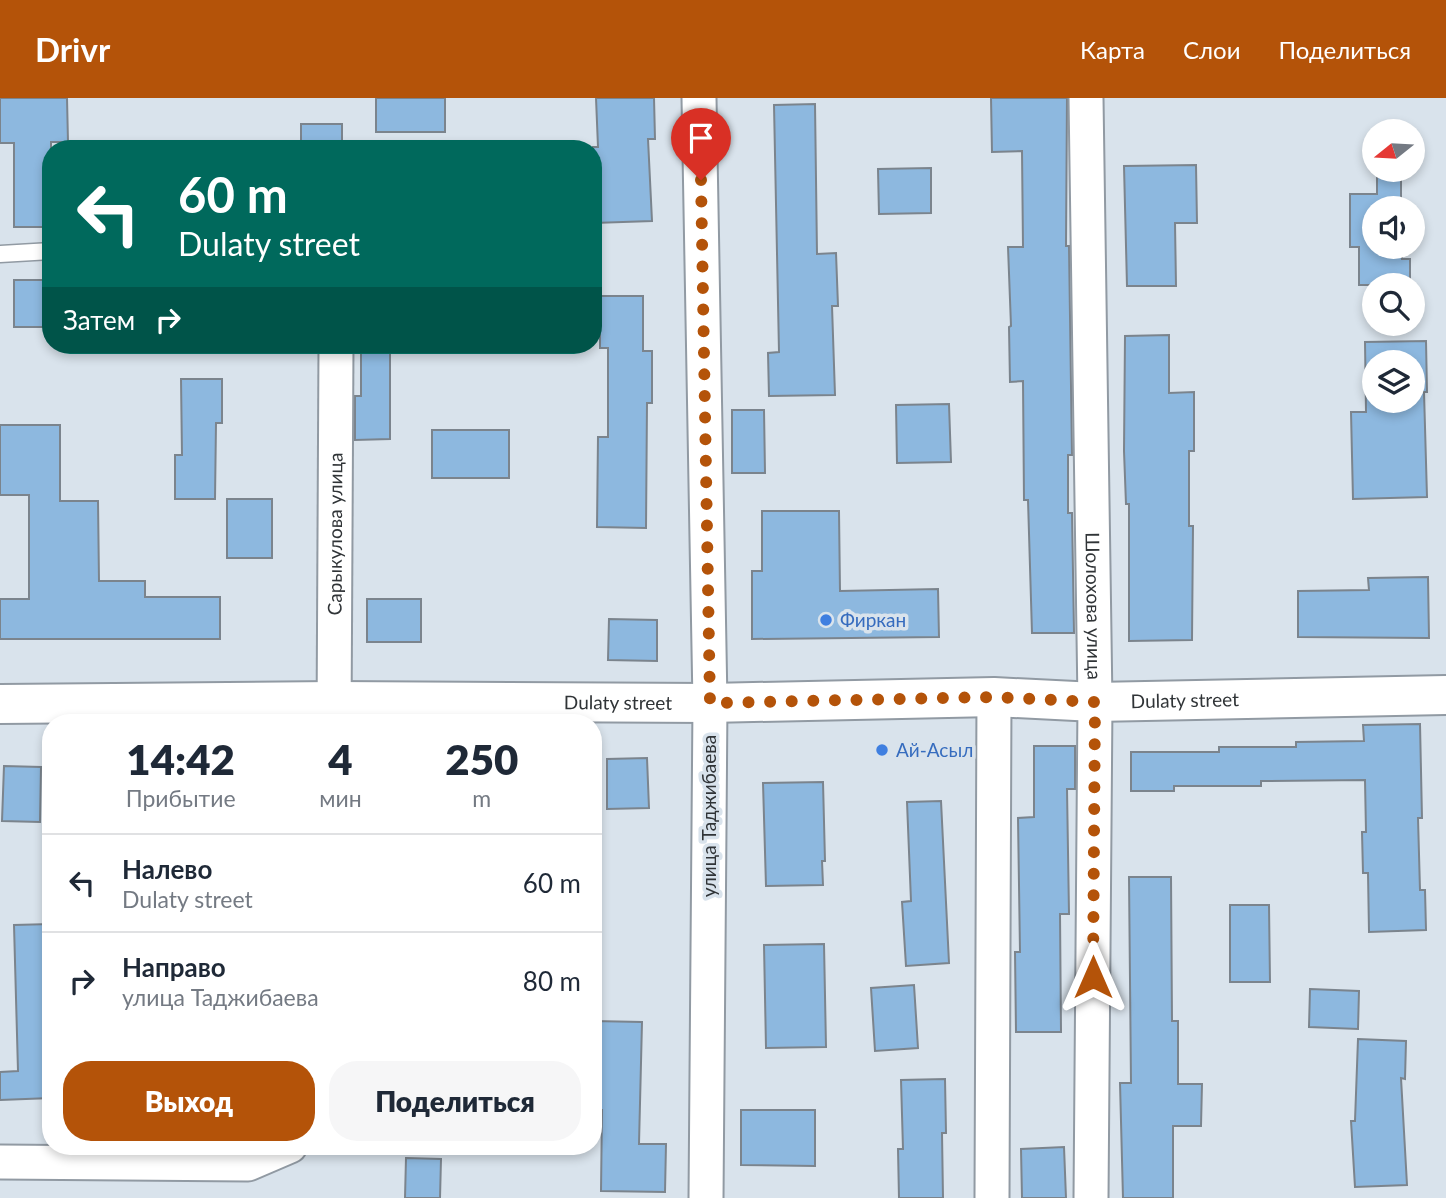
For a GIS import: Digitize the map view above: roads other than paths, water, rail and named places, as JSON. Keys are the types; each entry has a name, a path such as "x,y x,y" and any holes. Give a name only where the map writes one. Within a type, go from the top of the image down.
{"main road":[{"name":"Dulaty street","path":"0,704 334,712 994,697 1095,702 1446,695"}],"street":[{"name":"улица Таджибаева","path":"699,98 710,703 706,1198"},
{"name":"Шолохова улица","path":"1086,98 1095,702 1091,1198"},
{"name":"Сарыкулова улица","path":"334,712 336,354"},
{"path":"992,1198 994,697"},
{"path":"0,1162 248,1164 269,1155"}],"lane":[{"path":"0,254 42,252"}],"place":[{"name":"Фиркан","path":"826,620"},
{"name":"Ай-Асыл","path":"882,750"}]}
